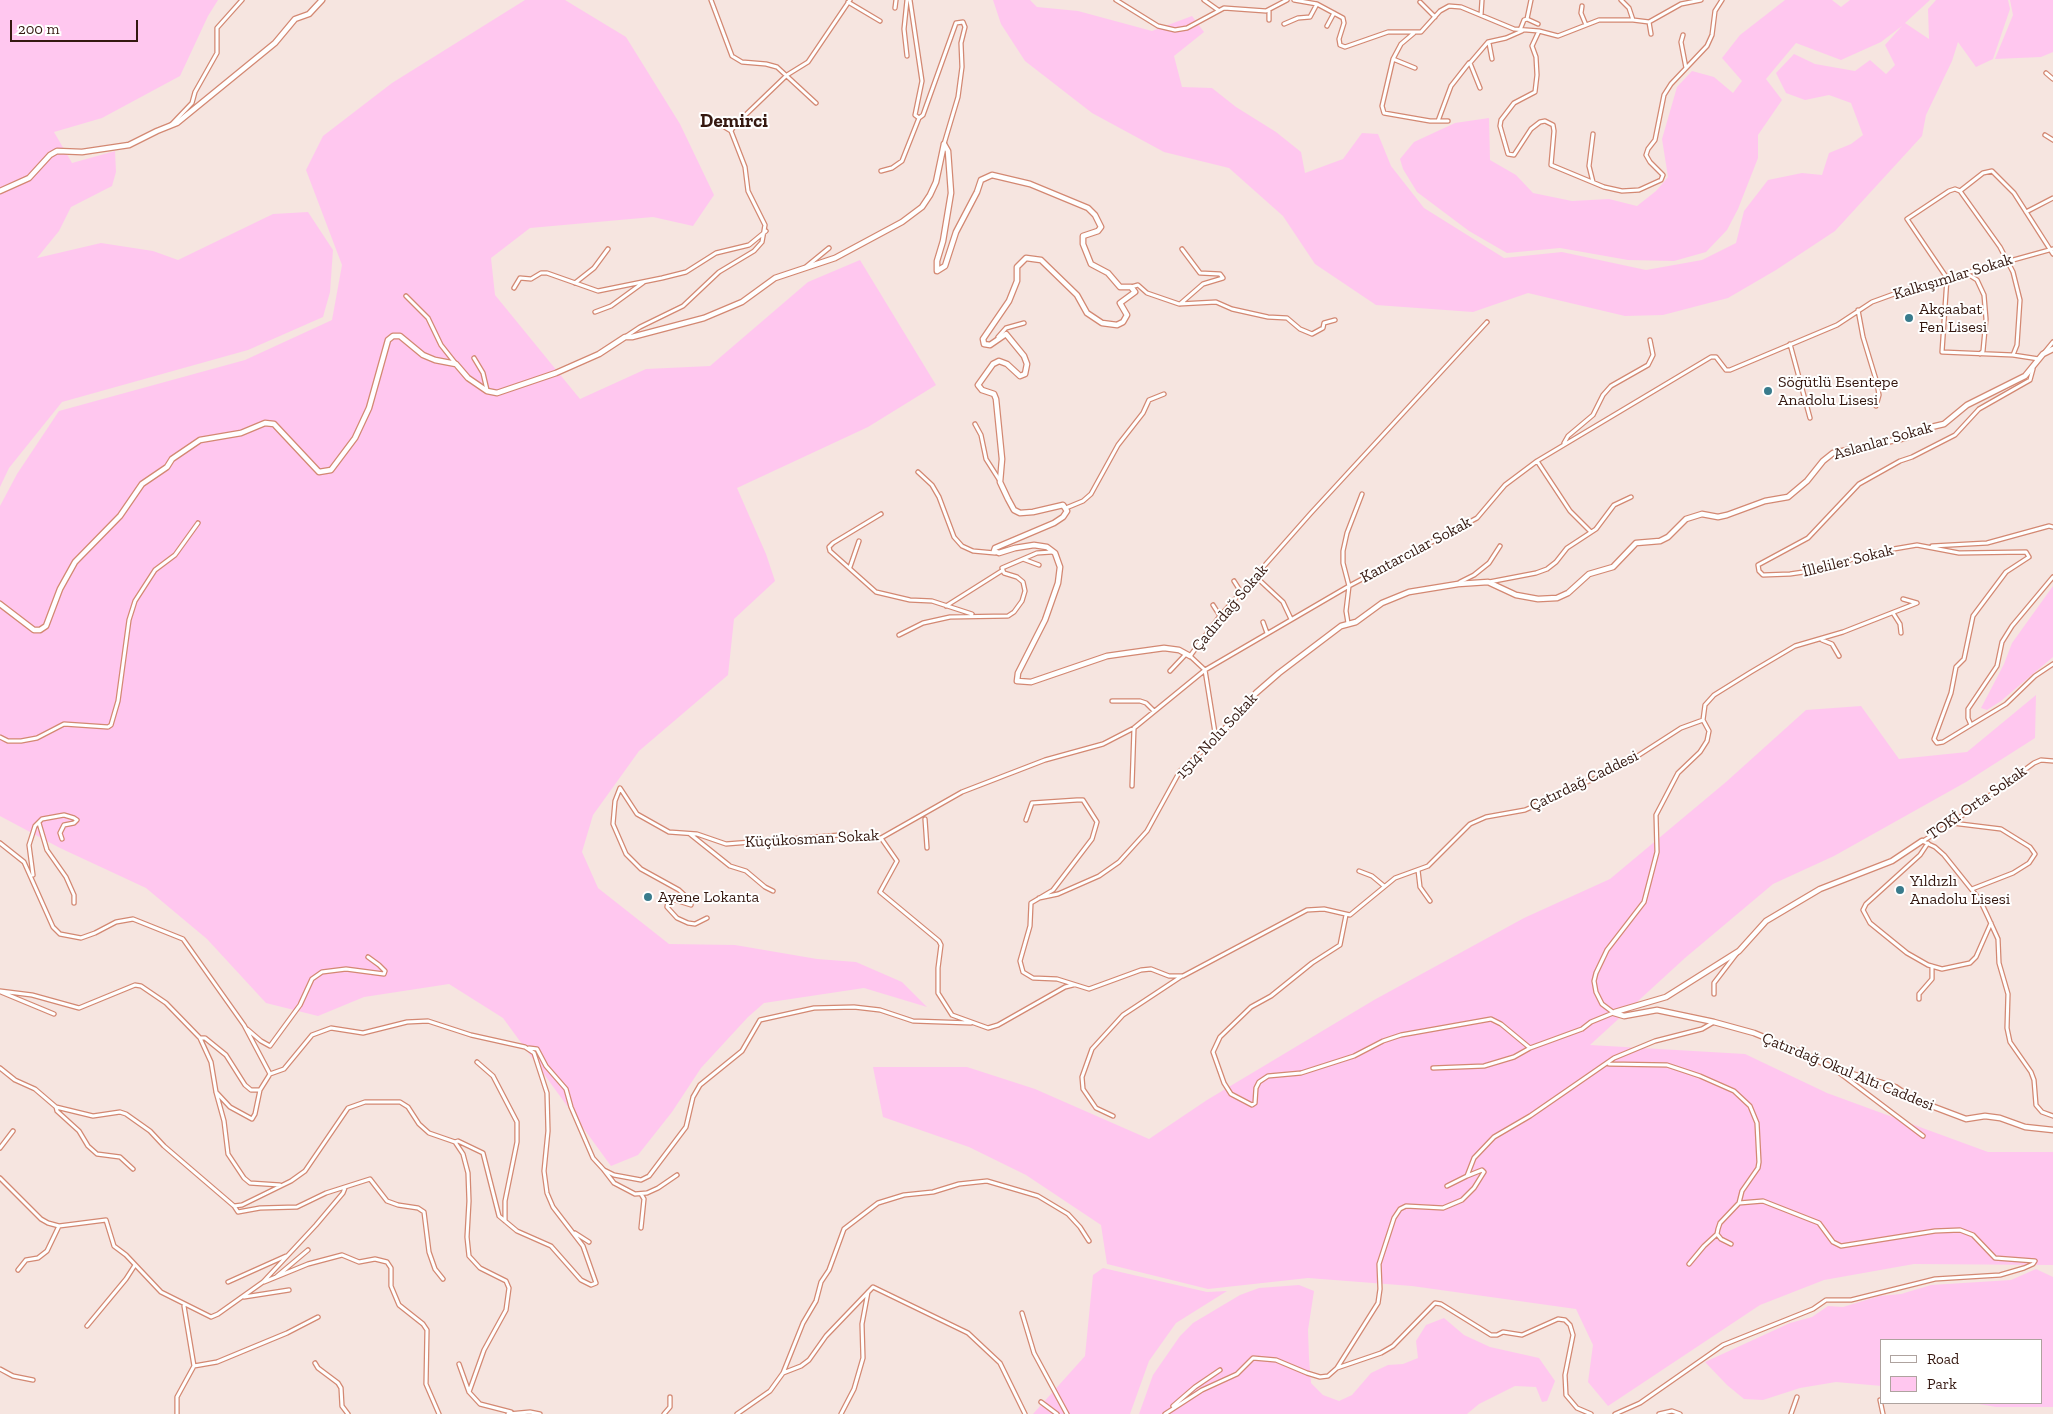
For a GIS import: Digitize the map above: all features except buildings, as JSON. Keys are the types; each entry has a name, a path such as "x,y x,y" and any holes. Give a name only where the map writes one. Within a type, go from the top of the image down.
{"street":[{"path":"169,127 192,103 195,92 217,53 217,28 242,0"},
{"path":"0,191 29,178 50,155 57,151 82,152 130,145 177,123 202,105 219,87 275,42 295,19 309,14 322,0"},
{"path":"711,0 732,56 742,62 777,67 816,103"},
{"path":"895,8 896,0"},
{"path":"906,56 904,26 908,0"},
{"path":"908,0 922,81 916,115 919,118"},
{"path":"1116,0 1158,26 1172,30 1187,28 1218,10 1229,8 1270,11 1287,0"},
{"path":"1204,0 1218,10"},
{"path":"1294,0 1317,4 1344,18 1339,39 1340,45 1345,47 1388,32 1421,32 1449,6 1461,7 1521,30 1539,31 1558,36 1599,20 1649,22 1686,1 1701,0"},
{"path":"1481,15 1482,0"},
{"path":"1438,121 1451,86 1488,42 1506,38 1521,30 1524,20 1527,19 1531,0"},
{"path":"1621,0 1629,8 1633,20"},
{"path":"1539,31 1532,46 1536,57 1537,75 1535,92 1514,103 1501,120 1500,126 1508,154 1514,155 1531,129 1540,122 1546,121 1553,125 1554,131 1551,165 1610,188 1628,191 1645,188 1661,180 1663,175 1646,155 1655,140 1664,95 1671,84 1707,46 1712,35 1713,17 1722,0"},
{"path":"731,131 787,75 812,57 849,1 880,21"},
{"path":"1420,2 1435,17"},
{"path":"1284,24 1298,18 1310,17 1317,4"},
{"path":"1582,6 1581,13 1586,24"},
{"path":"1269,20 1270,11"},
{"path":"1327,26 1334,13"},
{"path":"1527,19 1538,24"},
{"path":"625,337 632,338 704,318 754,295 775,278 854,249 872,236 902,222 922,207 936,182 960,86 961,43 965,27 963,22 956,23 951,33 923,115 919,118 902,161 892,168 881,171"},
{"path":"1649,22 1651,34"},
{"path":"1414,33 1405,40 1393,59 1382,106 1384,112 1389,115 1448,121"},
{"path":"1684,35 1682,42 1686,68"},
{"path":"1488,42 1492,59"},
{"path":"1393,59 1416,68"},
{"path":"1470,63 1480,88"},
{"path":"2046,73 2053,79"},
{"path":"406,296 428,318 441,346 456,364 468,378 487,391 497,394 556,373 599,354 640,327 683,306 719,272 759,247 766,231 764,219 748,192 745,167 731,131 716,122"},
{"path":"1593,134 1589,166 1593,182"},
{"path":"2045,135 2053,140"},
{"path":"944,144 948,151 951,194 943,241 935,268 936,272 944,266 956,232 977,192 980,180 992,176 1030,184 1088,208 1095,215 1101,227 1098,231 1083,236 1083,244 1091,264 1108,273 1120,287 1138,285 1147,293 1179,304 1187,305 1210,301 1222,303 1232,309 1268,317 1287,318 1312,334 1323,328 1324,323 1335,320"},
{"path":"1960,191 1983,172 1992,171 2014,194 2052,249 2053,254"},
{"path":"2013,355 2017,345 2020,300 2013,272 2008,260 1960,191 1955,189 1949,191 1907,219 1947,278 1942,352 2013,355 2039,359"},
{"path":"2026,212 2053,198"},
{"path":"514,288 520,278 531,279 541,274 598,291 644,282 686,272 716,253 749,245 766,231"},
{"path":"575,283 594,268 608,248"},
{"path":"806,267 829,248"},
{"path":"1179,304 1203,284 1223,278 1220,274 1200,273 1182,249"},
{"name":"Kalkışımlar Sokak","path":"1790,344 1837,325 1858,310 1888,296 2008,260 2052,249"},
{"path":"1024,322 1006,328 990,345 982,342 1009,301 1017,281 1017,267 1026,258 1041,260 1077,295 1088,313 1102,323 1117,325 1123,322 1127,315 1120,303 1133,295 1134,289 1131,287"},
{"path":"1965,273 1977,280 1984,295 1986,319 1983,351 1980,354"},
{"path":"595,312 611,306 644,282"},
{"path":"1858,310 1863,337 1878,389 1876,406"},
{"name":"Çadırdağ Sokak","path":"1055,553 1060,567 1058,583 1045,620 1022,665 1017,681 1031,682 1106,656 1164,648 1188,654 1255,576 1487,322"},
{"path":"998,337 1006,334 1010,337 1024,356 1027,364 1025,374 1020,376 1007,364 998,361 993,364 978,385 982,390 994,394 996,399 1002,459 1000,482"},
{"path":"0,604 34,630 40,630 46,626 60,589 75,562 120,516 142,484 166,467 172,459 200,440 241,433 265,423 274,424 319,472 331,470 355,438 369,408 388,340 393,336 400,336 423,355 435,360 456,364"},
{"path":"1564,444 1568,436 1593,415 1603,395 1611,386 1648,365 1653,355 1650,340"},
{"path":"2043,354 2053,342"},
{"path":"1790,344 1810,418"},
{"name":"Kantarcılar Sokak","path":"1205,670 1349,586 1477,518 1505,485 1537,461 1711,357 1716,357 1726,370 1730,370 1790,344"},
{"path":"2043,354 2053,349"},
{"name":"Aslanlar Sokak","path":"1488,582 1516,595 1538,599 1557,598 1568,593 1589,574 1618,564 1636,543 1660,541 1668,537 1682,522 1692,516 1702,514 1718,517 1756,504 1788,496 1808,481 1823,461 1833,453 1905,438 1927,428 1944,424 1967,405 2025,376 2033,369 2043,354"},
{"path":"474,358 483,374 487,391"},
{"name":"İlleliler Sokak","path":"1971,725 1943,742 1938,743 1934,738 1950,693 1956,667 1964,659 1973,616 2006,572 2029,557 2029,554 2026,552 1959,553 1917,546 1882,551 1824,568 1790,574 1763,575 1758,565 1799,545 1808,538 1859,484 1900,461 1912,457 1955,435 1979,409 2030,380 2033,369"},
{"path":"1066,508 1082,501 1091,494 1118,446 1149,400 1164,394"},
{"path":"975,424 981,435 986,459 1014,510 1020,513 1063,505 1066,508"},
{"path":"1537,461 1570,511 1592,532"},
{"path":"918,472 932,485 939,497 954,537 962,546 973,551 996,553 1034,545 1047,547 1055,553"},
{"path":"1348,623 1346,611 1349,586 1343,563 1344,545 1362,494"},
{"path":"1488,582 1541,572 1556,562 1567,548 1592,532 1614,504 1631,497"},
{"path":"996,553 994,551 997,546 1063,517 1066,514 1066,508"},
{"path":"881,514 832,543 829,547 830,551 876,592 910,600 932,602 975,615"},
{"path":"0,737 8,741 21,741 37,738 64,724 108,727 110,725 118,701 129,620 135,601 156,570 175,554 198,523"},
{"path":"1929,547 1987,543 2049,526 2053,527"},
{"path":"850,568 859,541"},
{"path":"1458,584 1474,575 1489,563 1500,546"},
{"path":"945,606 1023,559 1042,552 1055,553"},
{"path":"1023,559 1039,565"},
{"path":"899,635 923,623 950,617 975,615 1008,616 1014,612 1022,601 1025,591 1023,582 1017,577 1004,573 1002,570"},
{"path":"1255,576 1283,602 1291,619"},
{"path":"2053,577 2012,626 2002,642 1997,666 1968,709 1971,725 2006,704 2035,676 2053,664"},
{"path":"1234,581 1241,592"},
{"name":"1514 Nolu Sokak","path":"1039,898 1058,894 1099,876 1119,862 1147,831 1180,771 1216,739 1256,694 1314,645 1341,626 1356,622 1382,603 1409,592 1458,584 1488,582"},
{"path":"1614,1013 1602,1004 1596,992 1596,973 1607,950 1644,902 1657,852 1656,815 1678,773 1700,752 1707,741 1710,732 1703,720 1705,705 1714,695 1795,646 1822,639 1917,603 1912,600 1903,599"},
{"path":"1213,605 1220,616"},
{"path":"1892,612 1900,624 1901,633"},
{"path":"1263,622 1266,633"},
{"path":"1822,639 1832,644 1839,656"},
{"path":"1170,671 1188,654 1205,670 1216,739"},
{"name":"Küçükosman Sokak","path":"707,918 695,924 677,918 667,907 668,902 673,900 691,905 692,901 679,890 642,869 626,854 613,824 617,792 622,788 630,806 640,816 669,832 690,834 729,844 840,835 881,838 962,792 1045,760 1103,744 1134,728 1205,670"},
{"path":"1112,701 1140,701 1146,703 1154,710"},
{"name":"Çatırdağ Caddesi","path":"1346,915 1355,912 1395,878 1428,866 1470,824 1486,817 1525,810 1543,802 1622,766 1673,732 1703,720"},
{"path":"1132,786 1134,728"},
{"name":"TOKİ Orta Sokak","path":"1922,841 1952,823 2034,763 2041,760 2053,761"},
{"path":"1026,820 1032,803 1083,800 1097,822 1092,839 1053,890 1031,903 1030,926 1020,967 1023,972 1033,978 1057,980 1088,989 1141,970 1151,970 1169,976 1183,976"},
{"path":"34,880 29,845 31,834 39,822 42,819 64,815 77,820 74,823 64,825 60,833 62,839"},
{"path":"925,820 927,848"},
{"path":"39,822 47,850 66,877 74,895 74,903"},
{"path":"1952,823 2001,829 2030,847 2035,854 2029,863 2013,872 1972,889"},
{"path":"690,834 730,866 746,871 765,888 773,891"},
{"path":"881,838 897,861 880,892 942,945 938,968 938,993 952,1015 988,1028 998,1025 1065,987 1073,985"},
{"path":"1714,994 1714,983 1766,921 1820,889 1892,861 1922,841"},
{"name":"TOKİ Orta Sokak","path":"1922,841 1944,855 1980,900 1991,923 1998,939 1999,963 2008,994 2007,1028 2010,1042 2031,1072 2034,1080 2036,1105 2042,1112 2053,1116"},
{"path":"0,843 24,862 34,880 53,927 60,934 81,938 116,922 133,919 179,936 193,952 245,1026 270,1074"},
{"path":"1928,844 1920,855 1866,904 1863,910 1870,923 1896,945 1932,966 1942,969 1970,963 1976,957 1991,923"},
{"path":"1359,870 1372,876 1384,886"},
{"path":"1418,870 1420,887 1430,901"},
{"path":"1113,1116 1096,1108 1083,1089 1082,1077 1092,1049 1123,1015 1183,976 1307,910 1324,909 1346,915 1340,945 1312,963 1271,996 1251,1008 1220,1037 1213,1052 1224,1083 1231,1094 1252,1105 1255,1103 1256,1088 1259,1082 1268,1076 1301,1073 1354,1056 1383,1041 1400,1035 1491,1020 1502,1024 1530,1048"},
{"path":"1433,1068 1484,1066 1514,1057 1530,1048 1582,1029 1591,1022 1666,997 1739,951"},
{"path":"245,1026 261,1041 270,1046 300,1005 312,979 322,972 346,969 384,974 385,971 379,964 368,957"},
{"path":"1919,999 1919,994 1932,979 1932,966"},
{"path":"0,991 32,995 79,1008 124,988 141,986 166,1003 200,1038 211,1062 216,1092 224,1121 228,1154 244,1178 250,1183 281,1185"},
{"path":"0,991 54,1014"},
{"path":"604,1170 633,1180 641,1180 649,1176 686,1127 693,1096 700,1085 742,1052 760,1020 814,1008 854,1007 880,1010 912,1021 970,1023"},
{"name":"Çatırdağ Okul Altı Caddesi","path":"1614,1013 1624,1016 1658,1010 1714,1022 1754,1033 1803,1053 1835,1069 1894,1087 1914,1099 1966,1119 1985,1116 2025,1127 2053,1130"},
{"path":"216,1092 230,1107 250,1119 255,1114 260,1090 270,1074 284,1068 312,1035 331,1028 363,1033 407,1022 428,1021 471,1035 537,1050 546,1066 566,1089 571,1107 590,1153 619,1186 635,1194 641,1194 664,1186 677,1175"},
{"path":"1466,1176 1474,1158 1494,1137 1530,1116 1608,1064 1614,1058 1655,1041 1702,1029 1714,1022"},
{"path":"200,1038 204,1038 226,1055 245,1086 251,1090 259,1092 260,1090"},
{"path":"234,1206 291,1181 305,1171 342,1115 356,1104 384,1100 400,1102 408,1107 419,1124 430,1133 455,1142 458,1141 483,1153 486,1157 499,1216 517,1231 551,1246 576,1276 591,1285 595,1285 596,1279 583,1246 553,1206 546,1193 544,1171 548,1131 547,1093 534,1053 525,1047"},
{"path":"477,1062 492,1076 517,1122 517,1142 505,1201 506,1221"},
{"path":"1608,1064 1666,1065 1700,1076 1734,1091 1744,1098 1755,1115 1758,1168 1742,1191 1739,1203 1720,1223 1717,1234 1696,1254 1689,1264"},
{"path":"0,1068 15,1080 35,1089 56,1107 57,1111 79,1131 92,1150 102,1155 120,1157 133,1169"},
{"path":"1835,1069 1923,1136"},
{"path":"56,1107 93,1116 120,1112 126,1114 150,1131 164,1146 234,1206 238,1212 260,1208 297,1208 326,1193 370,1179 387,1200 398,1205 418,1208 424,1212 429,1252 435,1269 443,1279"},
{"path":"0,1148 13,1131"},
{"path":"455,1142 463,1154 468,1173 467,1237 469,1256 480,1268 506,1281 509,1288 506,1310 484,1350 469,1392"},
{"path":"1166,1413 1202,1390 1237,1374 1253,1358 1276,1360 1320,1377 1328,1376 1337,1368 1378,1304 1380,1289 1379,1264 1394,1218 1400,1209 1406,1206 1443,1208 1457,1202 1474,1188 1484,1172 1482,1170 1466,1176 1447,1186"},
{"path":"0,1178 41,1219 59,1226 106,1220 114,1246 161,1292 211,1317 263,1282 289,1255 343,1193 345,1188"},
{"path":"736,1414 770,1391 783,1373 803,1323 816,1301 821,1282 829,1270 844,1230 878,1203 904,1195 933,1192 959,1184 987,1181 1038,1196 1077,1222 1089,1241"},
{"path":"641,1194 644,1198 641,1228"},
{"path":"1615,1414 1640,1403 1672,1378 1723,1345 1813,1309 1826,1300 1851,1300 1935,1279 2000,1275 2024,1268 2035,1261 1995,1258 1973,1235 1960,1230 1934,1231 1841,1246 1833,1242 1819,1223 1763,1201 1739,1203"},
{"path":"18,1270 26,1260 38,1258 47,1251 59,1226"},
{"path":"574,1232 589,1242"},
{"path":"1717,1234 1725,1243 1731,1244"},
{"path":"271,1280 308,1250"},
{"path":"228,1282 289,1255"},
{"path":"263,1282 308,1264 342,1255 359,1262 375,1259 387,1262 391,1268 390,1286 399,1305 423,1324 427,1330 426,1384 439,1414"},
{"path":"87,1326 126,1280 135,1265"},
{"path":"783,1373 802,1366 809,1360 826,1336 869,1289 873,1287 968,1333 1000,1363 1025,1414"},
{"path":"841,1414 854,1389 863,1358 862,1324 869,1289"},
{"path":"241,1298 265,1292 289,1290"},
{"path":"1337,1368 1381,1354 1393,1346 1435,1303 1441,1304 1490,1335 1498,1335 1503,1332 1522,1335 1558,1319 1565,1320 1570,1325 1573,1335 1565,1375 1566,1395 1577,1408 1591,1414"},
{"path":"177,1414 177,1397 194,1366 184,1305"},
{"path":"1022,1313 1034,1353 1067,1414"},
{"path":"194,1366 217,1362 287,1333 318,1316"},
{"path":"316,1363 318,1368 338,1382 341,1388 342,1406 348,1414"},
{"path":"459,1364 469,1392 480,1404 509,1413 540,1414"},
{"path":"0,1370 13,1376 32,1380"},
{"path":"1166,1413 1190,1391 1220,1370"},
{"path":"1791,1414 1797,1397"},
{"path":"664,1414 670,1407 670,1398"},
{"path":"1041,1402 1056,1414"},
{"path":"1659,1414 1672,1411 1680,1414"}],"green space":[{"path":"0,0 218,0 208,16 180,76 102,118 54,132 72,163 115,151 116,172 112,186 71,207 59,231 37,258 101,243 153,251 178,260 273,214 308,212 333,250 330,292 323,317 248,350 62,402 9,468 0,487"},
{"path":"525,0 565,0 626,37 680,124 714,195 693,226 653,217 530,228 491,258 495,295 580,399 646,369 710,366 808,282 860,260 936,385 868,427 737,488 766,554 775,581 734,619 728,675 639,751 593,815 582,852 598,888 669,944 735,945 817,959 856,962 902,982 927,1007 864,988 764,1003 748,1017 701,1068 672,1112 638,1155 611,1166 503,1018 449,984 364,997 318,1016 266,1003 207,939 146,888 60,848 0,816 0,506 17,474 59,411 245,360 332,320 342,265 306,170 323,136 392,83"},
{"path":"993,0 1030,0 1037,7 1078,11 1152,31 1192,16 1204,32 1174,56 1182,87 1212,88 1236,107 1276,132 1301,152 1305,173 1343,159 1362,133 1378,134 1391,166 1424,208 1504,258 1562,252 1646,270 1702,260 1736,243 1744,211 1768,180 1802,173 1822,175 1829,153 1851,144 1863,135 1851,103 1829,95 1805,100 1786,93 1776,73 1794,54 1815,64 1855,71 1870,60 1886,74 1895,65 1885,45 1902,26 1881,42 1841,60 1796,43 1766,79 1782,100 1758,135 1758,158 1738,209 1727,230 1706,252 1674,261 1628,260 1560,248 1507,253 1469,231 1417,192 1403,169 1400,159 1414,142 1455,123 1489,118 1490,160 1516,175 1533,193 1572,201 1609,199 1637,206 1656,191 1668,177 1662,139 1677,87 1692,71 1714,77 1733,93 1742,81 1722,58 1740,35 1785,0 1832,0 1841,7 1850,0 1930,0 1905,23 1929,39 1928,9 1936,0 2008,0 2010,9 1993,59 1976,67 1958,42 1952,61 1926,115 1922,136 1835,231 1776,270 1728,298 1663,315 1625,316 1528,293 1473,312 1376,305 1315,264 1283,216 1229,168 1164,152 1092,113 1025,61 1001,24"},
{"path":"2010,0 2053,0 2053,52 2041,57 1995,59 2013,15"},
{"path":"2053,586 2053,657 2001,701 1987,710 1981,708 2004,664 2012,643"},
{"path":"2036,695 2035,738 1966,782 1834,856 1773,884 1685,958 1590,1045 1745,1054 1827,1093 1988,1152 2053,1152 2053,1265 1914,1264 1824,1280 1760,1305 1608,1406 1588,1382 1593,1345 1576,1309 1412,1286 1308,1278 1208,1289 1107,1264 1101,1225 1026,1175 969,1147 883,1117 873,1067 967,1067 1035,1089 1149,1139 1207,1100 1374,1000 1524,918 1610,879 1726,782 1806,710 1861,706 1899,759 1967,752"},
{"path":"1103,1268 1207,1292 1227,1291 1176,1323 1149,1361 1130,1414 1033,1414 1085,1356 1093,1275"},
{"path":"2036,1269 2053,1277 2053,1407 1996,1407 1979,1404 2043,1404 2043,1339 1880,1339 1880,1386 1836,1382 1800,1388 1763,1400 1744,1399 1727,1385 1705,1362 1790,1323 1812,1317 1828,1306 1843,1307 1879,1296 1901,1294 1931,1285 2011,1280"},
{"path":"1299,1285 1314,1291 1308,1330 1311,1383 1323,1395 1339,1401 1352,1395 1371,1373 1388,1365 1403,1364 1418,1358 1416,1341 1426,1325 1444,1318 1464,1335 1490,1347 1539,1358 1555,1381 1547,1401 1542,1402 1536,1387 1515,1386 1479,1404 1467,1414 1139,1414 1153,1375 1180,1336 1193,1323 1240,1295 1259,1288"}],"place":[{"name":"Akçaabat Fen Lisesi","path":"1909,318"},
{"name":"Söğütlü Esentepe Anadolu Lisesi","path":"1768,391"},
{"name":"Yıldızlı Anadolu Lisesi","path":"1900,890"},
{"name":"Ayene Lokanta","path":"648,897"}],"district":[{"name":"Demirci","path":"734,122"}]}
